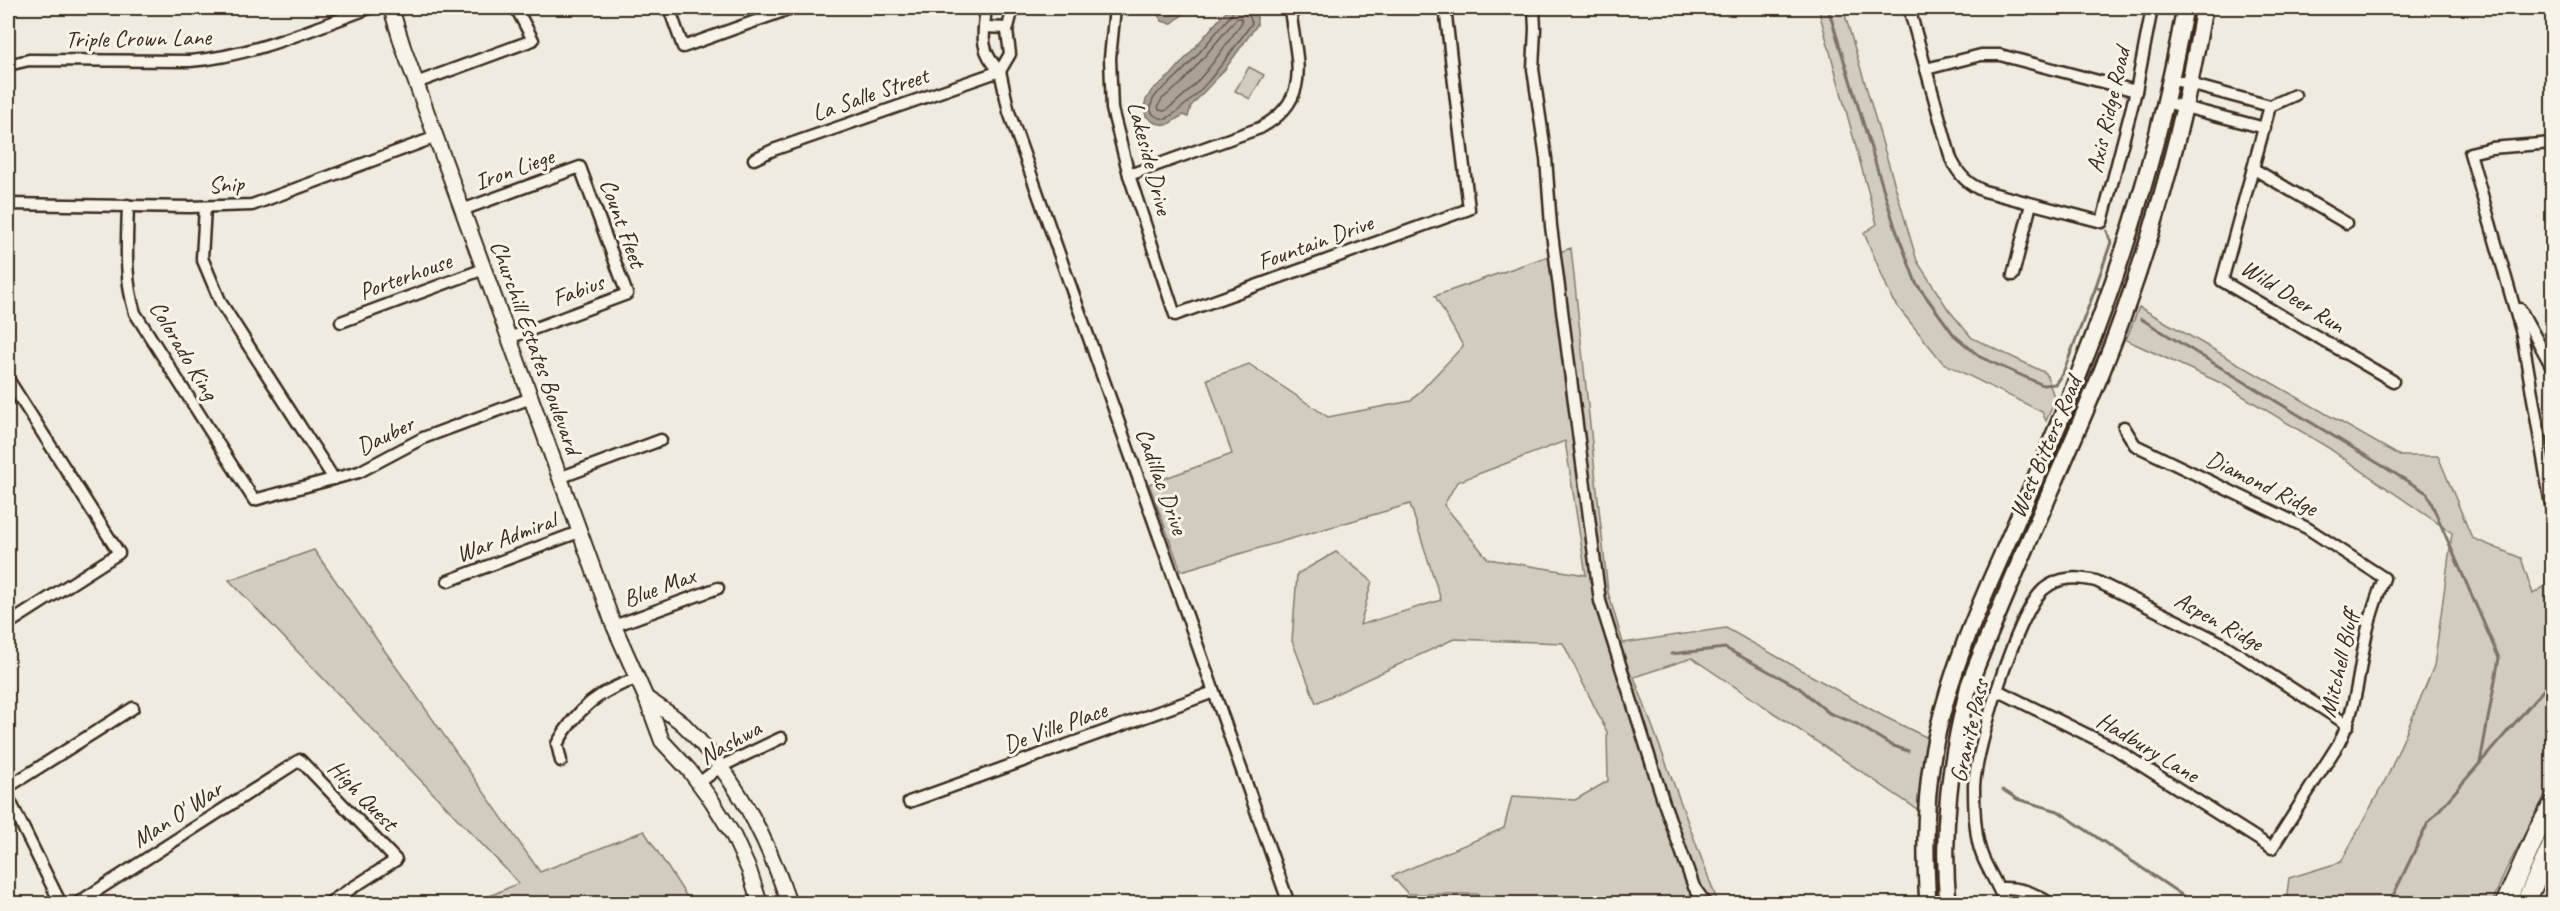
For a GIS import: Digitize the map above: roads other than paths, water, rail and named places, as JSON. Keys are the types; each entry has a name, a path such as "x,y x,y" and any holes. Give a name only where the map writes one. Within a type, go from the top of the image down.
{"main road":[{"name":"West Bitters Road","path":"1928,903 1928,790 1937,731 1954,669 2085,361 2111,291 2132,227 2165,102 2184,8"},
{"name":"West Bitters Road","path":"1948,903 1945,837 1947,791 1956,738 1969,685 2103,369 2153,227 2185,108 2204,8"},
{"path":"2085,361 2103,369"},
{"path":"1937,731 1956,738"},
{"path":"2505,903 2533,842 2553,806"},
{"path":"2525,903 2553,844"}],"street":[{"name":"Triple Crown Lane","path":"8,65 29,60 190,61 215,59 262,47 370,8"},
{"name":"Churchill Estates Boulevard","path":"391,8 416,83 614,626 662,741 699,783 733,835 749,870 760,903"},
{"path":"416,83 533,40 516,8"},
{"path":"669,8 683,47 792,8"},
{"path":"986,8 984,27 987,58 1000,71 1010,54 1007,28 1013,8"},
{"name":"Lakeside Drive","path":"1115,8 1110,58 1112,99 1129,175 1175,315"},
{"path":"1129,175 1260,128 1275,120 1287,108 1299,79 1290,8"},
{"name":"Fountain Drive","path":"1175,315 1469,209 1444,8"},
{"path":"1534,8 1533,69 1600,601 1664,803 1694,887 1706,903"},
{"path":"1909,8 1951,159 1960,176 1971,186 2031,204 2013,275"},
{"name":"Axis Ridge Road","path":"2031,204 2102,222 2136,91 2152,8"},
{"path":"984,27 1007,28"},
{"path":"1926,69 1981,54 2000,55 2136,91"},
{"name":"La Salle Street","path":"754,159 773,150 1000,71"},
{"name":"Cadillac Drive","path":"1000,71 1016,134 1289,903"},
{"path":"2170,79 2270,106 2295,95"},
{"path":"2228,119 2233,97"},
{"path":"2165,102 2265,128"},
{"name":"Wild Deer Run","path":"2270,106 2222,281 2393,381"},
{"name":"Snip","path":"8,204 205,207 252,205 436,137"},
{"path":"2553,143 2500,147 2470,153 2510,286 2532,385 2553,511"},
{"name":"Iron Liege","path":"462,210 580,166"},
{"name":"Count Fleet","path":"580,166 627,294"},
{"path":"2254,169 2346,223"},
{"name":"Colorado King","path":"128,206 127,274 129,294 135,314 254,500"},
{"path":"205,207 202,258 221,303 334,479"},
{"name":"Porterhouse","path":"341,322 484,269"},
{"path":"2510,286 2553,367"},
{"name":"Fabius","path":"509,338 627,294"},
{"path":"8,624 119,553 9,384"},
{"name":"Dauber","path":"254,500 359,472 423,438 531,398"},
{"name":"Diamond Ridge","path":"2124,428 2134,445 2307,528 2384,578"},
{"path":"560,478 661,440"},
{"name":"War Admiral","path":"448,581 579,532"},
{"name":"Aspen Ridge","path":"2060,580 2079,577 2096,581 2197,630 2348,725"},
{"name":"Mitchell Bluff","path":"2272,848 2339,743 2348,725 2357,696 2371,613 2384,578"},
{"name":"Granite Pass","path":"2001,899 1980,853 1975,826 1974,785 1986,725 2016,641 2043,590 2060,580"},
{"name":"Blue Max","path":"614,626 718,588"},
{"path":"561,761 557,744 577,714 601,693 637,679"},
{"name":"Hadbury Lane","path":"1997,690 2106,744 2272,848"},
{"name":"De Ville Place","path":"909,802 1214,692"},
{"name":"Churchill Estates Boulevard","path":"646,698 682,723 720,767 757,822 775,860 789,903"},
{"path":"8,787 134,708"},
{"name":"Nashwa","path":"699,783 720,767 781,738"},
{"name":"High Quest","path":"300,760 396,860 327,903"},
{"name":"Man O' War","path":"76,903 300,760"},
{"path":"8,796 61,903"},
{"path":"2001,899 2015,887 2031,891 2051,903"}],"water":[{"path":"1156,8 1191,8 1171,24 1162,21"},
{"path":"1229,8 1250,8 1257,17 1257,25 1225,69 1191,106 1188,117 1183,115 1167,125 1155,123 1146,116 1144,107 1152,90 1171,75"}],"waterway":[{"path":"1828,8 1895,227 1916,283 1954,335 1980,357 2043,385 2055,384 2063,373 2096,287 2100,289"},
{"path":"2096,286 2111,242 2107,231"},
{"path":"2141,319 2427,493 2499,658 2480,763"},
{"path":"1671,654 1725,648 1798,687 1829,713 1857,724 1891,745 1908,751"},
{"path":"2389,904 2428,823 2552,680"},
{"path":"2003,790 2017,799 2058,811 2195,904"}]}
